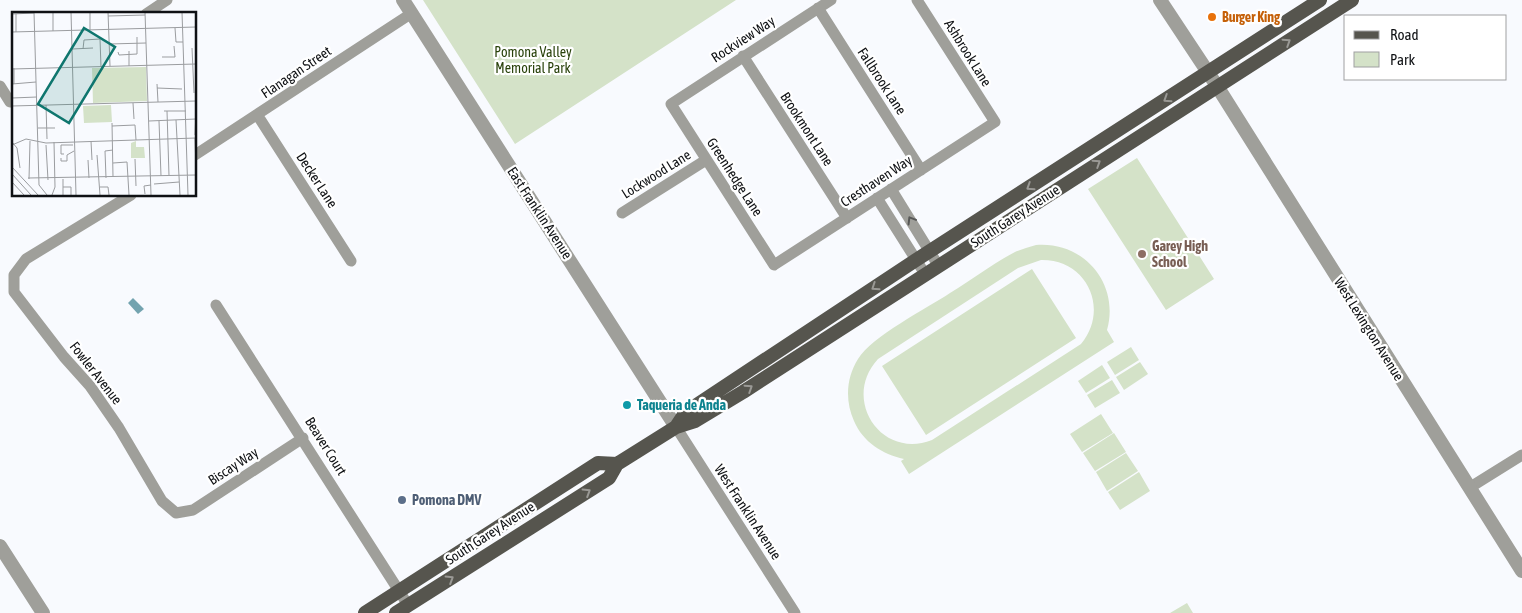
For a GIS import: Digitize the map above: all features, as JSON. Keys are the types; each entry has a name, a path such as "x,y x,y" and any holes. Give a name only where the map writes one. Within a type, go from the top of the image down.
{"main road":[{"name":"South Garey Avenue","path":"676,427 686,412 929,251 1320,0"},
{"name":"South Garey Avenue","path":"396,613 609,478 617,464 676,427 695,421 743,392 1352,0"},
{"name":"South Garey Avenue","path":"365,613 598,463 617,464"}],"street":[{"path":"149,12 167,0"},
{"name":"East Franklin Avenue","path":"403,0 676,427"},
{"name":"Rockview Way","path":"671,104 831,0"},
{"name":"Ashbrook Lane","path":"917,0 994,122"},
{"name":"West Lexington Avenue","path":"1160,0 1217,86 1522,572"},
{"name":"Fallbrook Lane","path":"818,8 921,170"},
{"name":"Flanagan Street","path":"196,154 258,116 412,13"},
{"name":"Brookmont Lane","path":"743,56 847,218"},
{"path":"0,86 12,101 0,108"},
{"name":"Greenhedge Lane","path":"671,104 774,266"},
{"name":"Decker Lane","path":"258,116 352,261"},
{"name":"Cresthaven Way","path":"774,266 994,122"},
{"name":"Lockwood Lane","path":"622,213 706,160"},
{"path":"891,189 938,265"},
{"name":"Fowler Avenue","path":"129,196 26,259 14,275 14,292 64,357 90,386 119,428 162,501 176,513"},
{"path":"877,198 925,274"},
{"name":"Beaver Court","path":"216,305 303,438 408,605"},
{"name":"West Franklin Avenue","path":"676,427 795,613"},
{"name":"Biscay Way","path":"176,513 193,510 303,438"},
{"path":"1469,488 1522,455"},
{"path":"0,546 43,613"}],"green space":[{"name":"Pomona Valley Memorial Park","path":"423,0 736,0 515,144"},
{"path":"1137,158 1214,279 1166,310 1088,189"},
{"path":"1036,245 1053,246 1069,250 1083,258 1094,269 1103,282 1108,297 1110,313 1107,330 1114,342 909,474 901,461 904,459 888,454 874,446 863,435 854,421 849,406 848,390 854,366 865,350 900,323 1007,257","holes":["1041,260 1057,262 1071,268 1082,277 1089,288 1093,302 1093,316 1089,330 1081,344 932,440 914,444 897,441 883,434 872,422 865,407 864,391 868,375 878,359 1018,268"]},
{"path":"1032,269 1076,338 926,435 882,366"},
{"path":"1131,347 1139,360 1115,375 1107,362"},
{"path":"1140,362 1148,374 1124,390 1116,377"},
{"path":"1102,365 1110,378 1086,393 1078,381"},
{"path":"1112,380 1120,393 1095,408 1087,395"},
{"path":"1101,414 1113,433 1082,452 1070,434"},
{"path":"1114,433 1126,452 1095,471 1083,453"},
{"path":"1126,453 1138,471 1107,491 1096,472"},
{"path":"1139,472 1150,491 1120,510 1108,492"},
{"path":"1187,603 1193,613 1170,613"}],"water":[{"path":"133,298 144,309 138,314 128,303"}],"place":[{"name":"Burger King","path":"1212,17"},
{"name":"Garey High School","path":"1142,254"},
{"name":"Taqueria de Anda","path":"627,405"},
{"name":"Pomona DMV","path":"402,500"}]}
